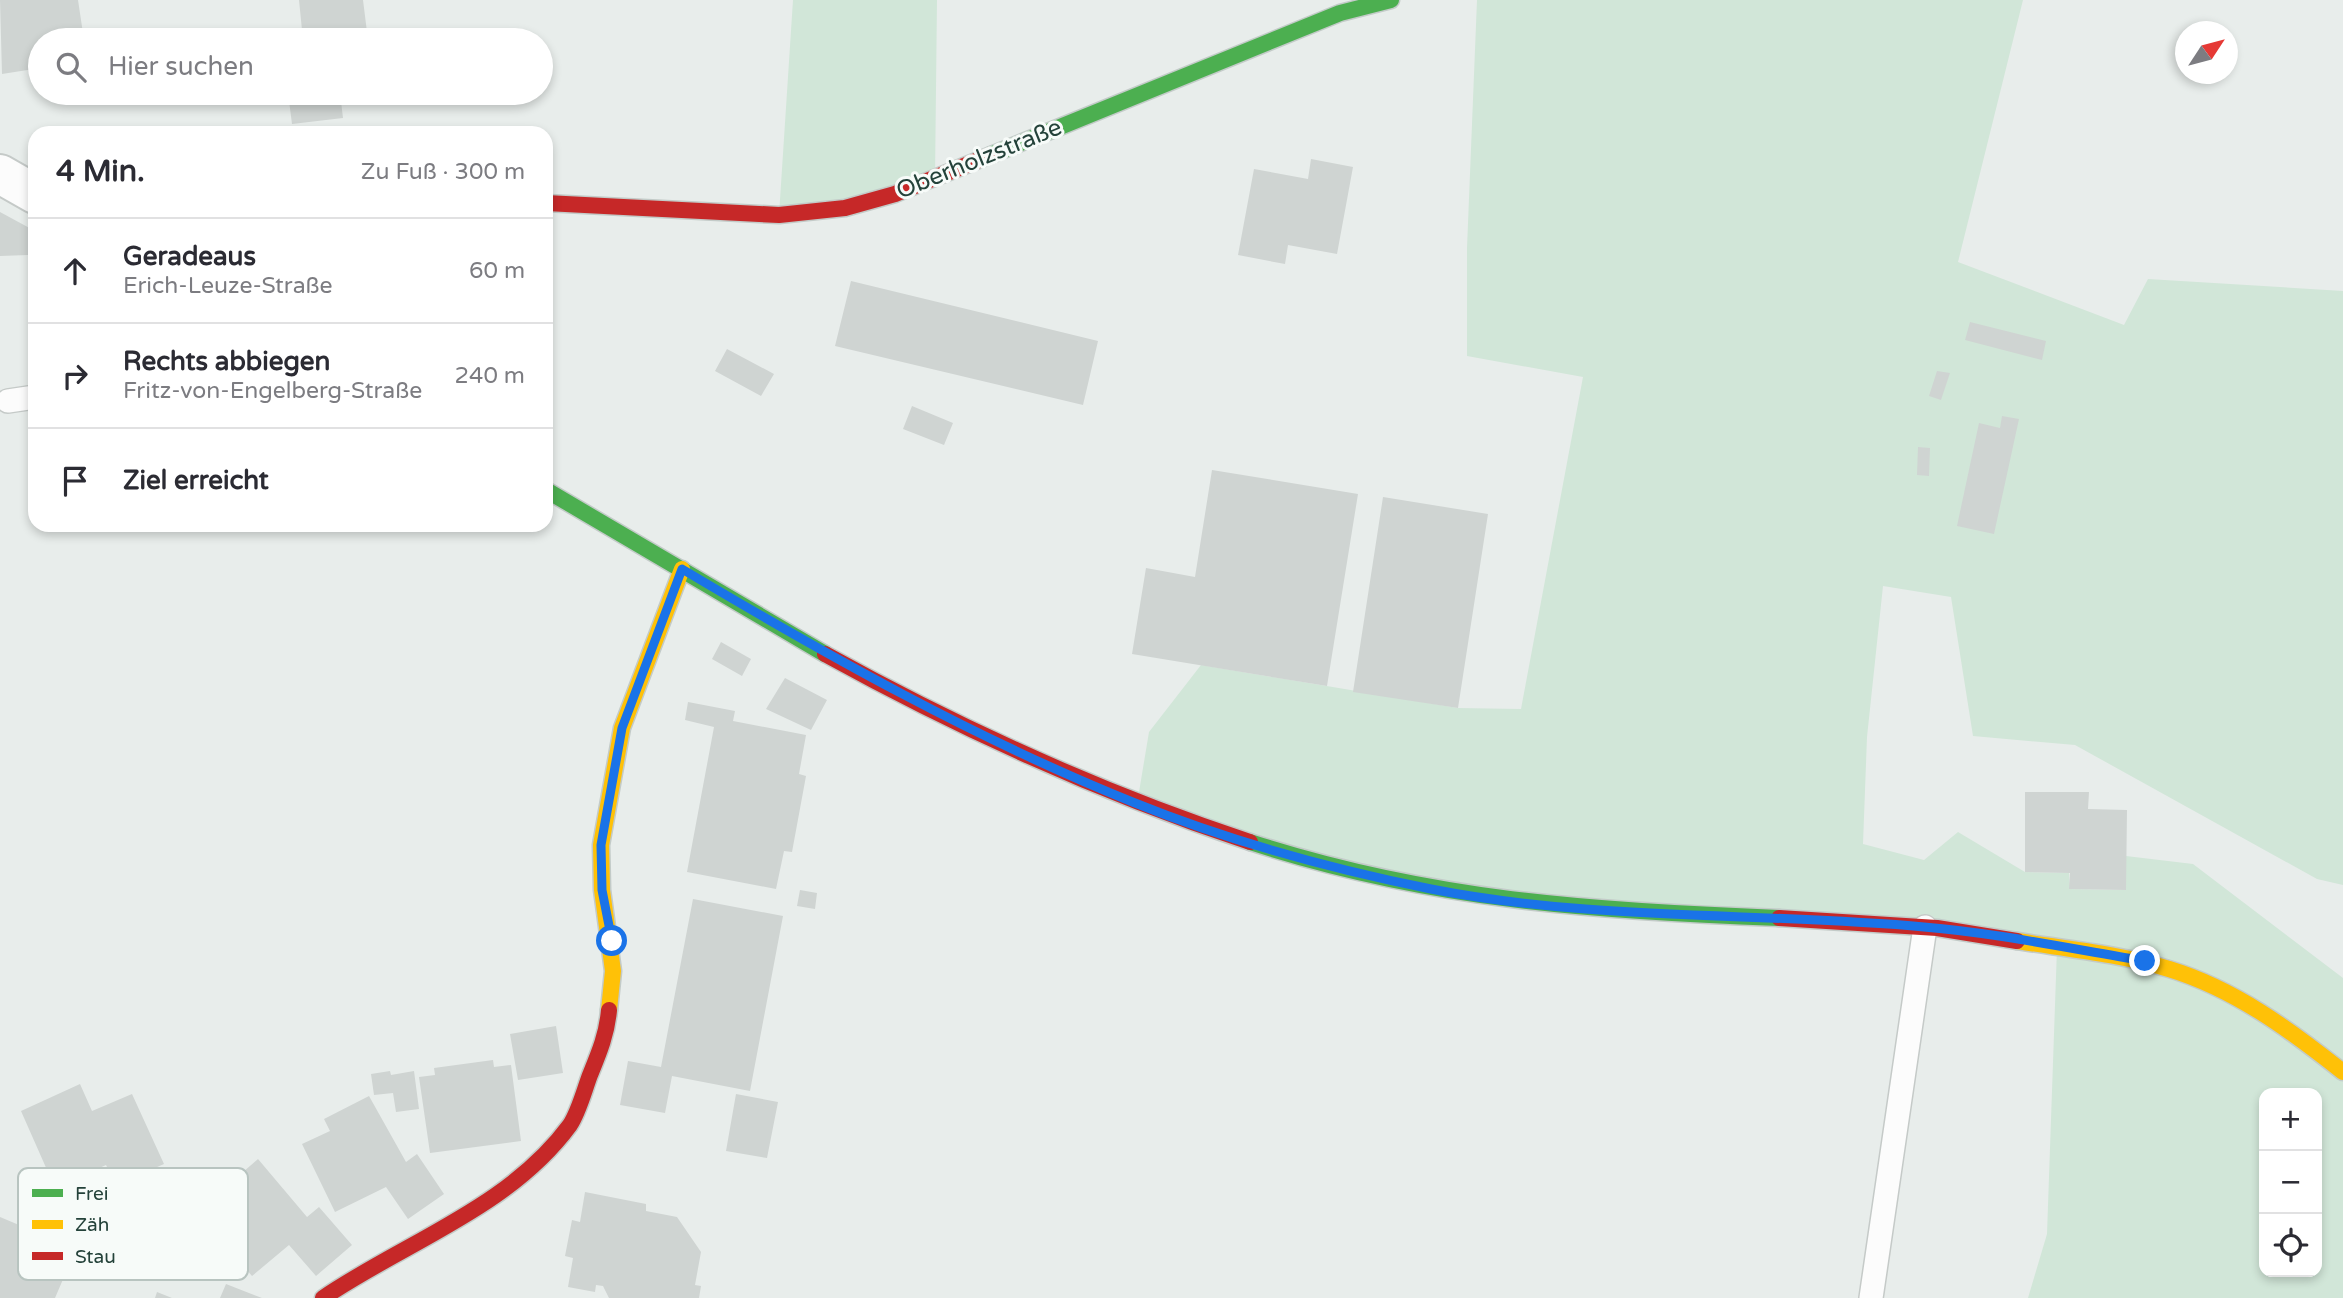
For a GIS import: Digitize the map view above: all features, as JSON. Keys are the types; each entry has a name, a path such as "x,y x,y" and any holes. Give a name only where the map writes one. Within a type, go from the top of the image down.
{"street":[{"name":"Oberholzstraße","path":"553,203 779,215 845,208 905,190 1340,13 1391,0"},
{"path":"553,494 818,650 982,736 1137,804 1268,848 1432,889 1594,911 1925,927 2145,961 2192,976 2269,1017 2343,1072"},
{"path":"323,1298 363,1271 480,1207 531,1167 571,1122 607,1034 613,971 612,941 602,890 601,845 622,728 682,569"}],"lane":[{"path":"8,401 28,398"},
{"path":"1871,1298 1925,927"}],"green space":[{"path":"793,0 937,0 935,178 779,215"},
{"path":"1477,0 2023,0 1958,262 2124,325 2148,279 2343,291 2343,885 2317,879 2075,745 1973,736 1951,597 1883,586 1867,737 1863,844 1924,860 1958,832 2025,872 2069,873 2070,889 2126,890 2126,856 2193,864 2343,978 2343,1298 2028,1298 2047,1234 2057,948 1432,889 1137,804 1149,732 1201,665 1458,708 1521,709 1583,377 1467,356 1467,248"}],"building":[{"path":"0,0 78,0 82,28 28,28 28,70 2,74"},
{"path":"299,0 363,0 366,28 302,28"},
{"path":"290,105 341,105 343,118 292,124"},
{"path":"1311,159 1353,167 1337,254 1288,245 1285,264 1238,255 1254,169 1308,179"},
{"path":"0,212 28,227 28,255 0,256"},
{"path":"851,281 1098,341 1083,405 835,346"},
{"path":"1970,322 2046,341 2042,360 1965,340"},
{"path":"727,349 774,374 761,396 715,371"},
{"path":"1937,371 1950,373 1941,400 1929,396"},
{"path":"912,406 953,423 944,445 903,429"},
{"path":"2002,416 2019,419 1994,534 1957,526 1979,423 2000,428"},
{"path":"1918,447 1930,448 1929,476 1917,475"},
{"path":"1212,470 1358,494 1327,686 1132,654 1146,568 1195,577"},
{"path":"1383,497 1488,514 1458,708 1353,692"},
{"path":"721,642 751,659 742,676 712,659"},
{"path":"785,678 827,700 811,730 766,709"},
{"path":"688,702 735,711 733,721 806,735 799,774 806,776 792,852 784,851 776,889 687,872 714,727 685,720"},
{"path":"2025,792 2089,792 2088,809 2127,810 2126,890 2069,889 2070,873 2025,872"},
{"path":"800,890 817,893 815,909 797,906"},
{"path":"693,899 783,916 750,1091 672,1076 665,1113 620,1105 628,1061 661,1067"},
{"path":"556,1026 563,1073 518,1080 510,1034"},
{"path":"493,1060 494,1067 511,1065 521,1141 430,1153 419,1077 435,1075 434,1068"},
{"path":"390,1071 391,1075 414,1071 419,1109 396,1112 393,1093 374,1095 371,1074"},
{"path":"80,1084 92,1111 132,1094 164,1164 155,1168 108,1168 106,1165 99,1168 46,1168 21,1111"},
{"path":"736,1094 778,1102 767,1158 726,1151"},
{"path":"369,1096 406,1162 417,1154 444,1194 408,1219 386,1187 335,1212 302,1144 330,1131 324,1119"},
{"path":"258,1159 307,1217 319,1207 352,1245 316,1276 289,1245 252,1276 248,1271 248,1168"},
{"path":"585,1192 646,1204 646,1211 677,1217 701,1252 695,1285 701,1286 699,1298 609,1298 603,1286 596,1285 595,1292 568,1287 573,1258 565,1256 572,1220 580,1222"},
{"path":"0,1217 18,1225 18,1280 63,1280 55,1298 0,1298"},
{"path":"226,1284 262,1298 220,1298"},
{"path":"157,1292 172,1298 155,1298"}],"traffic: fast":[{"path":"991,155 1340,13 1391,0"},
{"path":"553,494 825,654"},
{"path":"1250,842 1316,862 1447,890 1577,906 1779,918"}],"traffic: slow":[{"path":"609,1010 613,971 602,890 601,845 622,728 682,569"},
{"path":"2017,941 2132,959 2193,977 2261,1012 2343,1072"}],"traffic: jam":[{"path":"553,203 779,215 845,208 895,194 991,155"},
{"path":"825,654 876,682 1033,758 1140,802 1250,842"},
{"path":"1779,918 1937,928 2017,941"},
{"path":"323,1298 487,1201 545,1154 576,1114 602,1043 609,1010"}],"route":[{"path":"612,941 602,890 601,845 622,728 682,569 818,650 982,736 1137,804 1268,848 1432,889 1594,911 1925,927 2145,961"}]}
